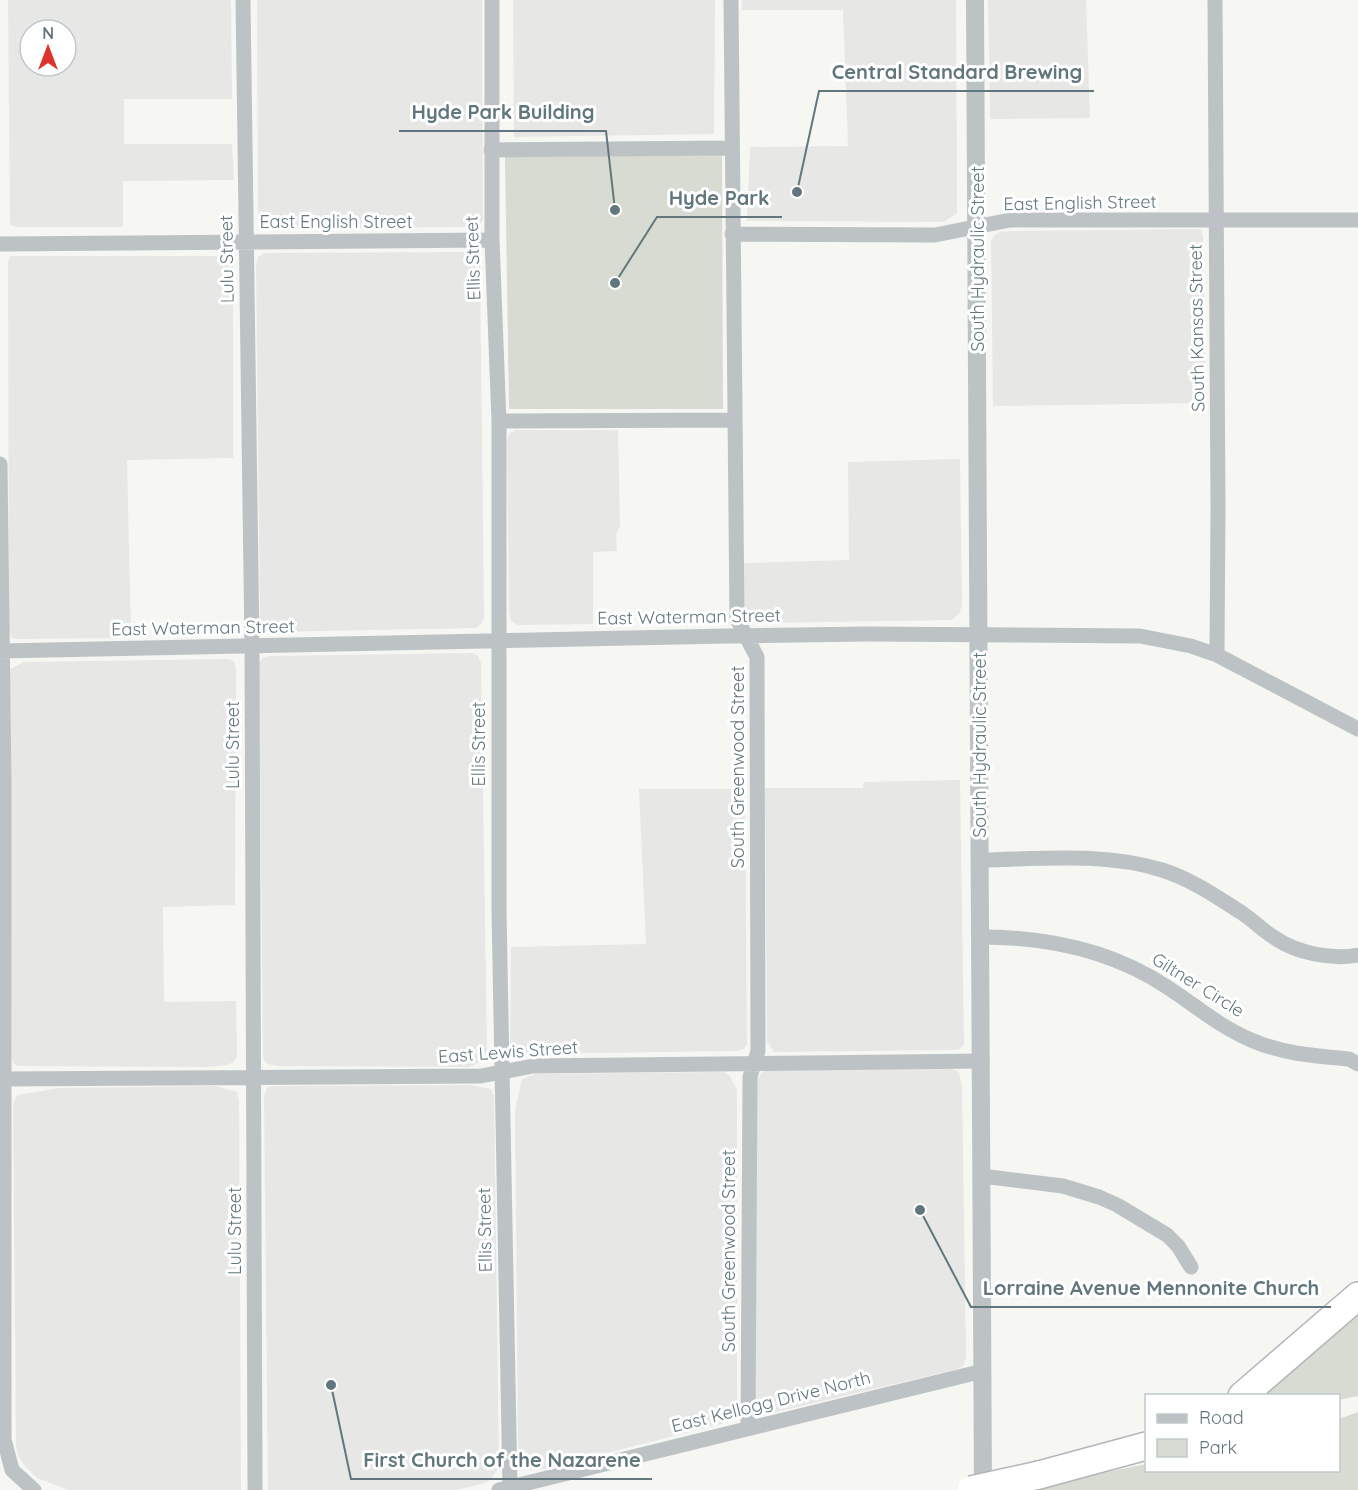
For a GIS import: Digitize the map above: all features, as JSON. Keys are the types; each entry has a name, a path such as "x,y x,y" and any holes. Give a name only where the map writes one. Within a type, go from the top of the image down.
{"highway":[{"path":"1243,1394 1358,1296"},
{"path":"971,1490 1039,1475 1145,1446"}],"street":[{"name":"Lulu Street","path":"243,0 252,647 255,1490"},
{"name":"Ellis Street","path":"492,0 492,240 499,421 499,911 504,1489"},
{"name":"South Greenwood Street","path":"731,0 737,619 757,657 758,1051 750,1077 748,1428"},
{"name":"South Hydraulic Street","path":"975,0 983,1490"},
{"name":"South Kansas Street","path":"1215,0 1217,656"},
{"path":"491,150 732,148"},
{"name":"East English Street","path":"732,234 935,235 1010,220 1215,222 1358,220"},
{"name":"East English Street","path":"0,244 492,240"},
{"path":"499,421 734,420"},
{"path":"0,464 4,1439 12,1470 34,1490"},
{"name":"East Waterman Street","path":"2,651 746,636 1140,636 1191,646 1217,656 1358,729"},
{"path":"981,860 1090,858 1131,862 1189,881 1244,914 1274,938 1292,947 1333,956 1358,955"},
{"name":"Giltner Circle","path":"981,937 1034,939 1090,951 1149,976 1196,1006 1217,1023 1251,1040 1287,1052 1349,1059 1358,1064"},
{"name":"East Lewis Street","path":"2,1079 481,1076 533,1066 982,1061"},
{"path":"982,1176 1063,1186 1099,1197 1150,1223 1167,1235 1178,1246 1191,1267"},
{"name":"East Kellogg Drive North","path":"504,1489 983,1371"}],"shaded area":[{"path":"8,0 231,0 232,99 124,99 124,144 232,144 234,180 123,181 123,227 16,227 10,225"},
{"path":"257,0 482,0 483,220 480,224 473,227 266,228 261,225 258,217"},
{"path":"513,0 715,0 714,134 514,137"},
{"path":"742,0 956,0 957,213 944,222 747,221 750,147 848,146 843,10 742,10"},
{"path":"988,0 1086,0 1090,118 990,119"},
{"path":"1201,230 1203,236 1206,403 993,406 991,241 994,236 1000,232 1009,231"},
{"path":"469,252 477,254 480,262 484,618 481,624 476,628 269,632 262,629 260,623 256,265 258,257 264,253"},
{"path":"11,256 224,256 230,258 233,264 233,458 127,460 131,635 116,638 20,639 12,638 9,631 8,261"},
{"path":"516,430 618,430 620,526 616,535 617,551 593,552 593,624 518,625 511,621 509,612 507,439 510,433"},
{"path":"960,459 962,605 959,614 952,620 756,623 744,616 744,563 849,560 848,462"},
{"path":"473,653 478,656 481,663 487,1053 484,1060 470,1067 277,1066 268,1064 263,1055 259,663 263,658 269,656"},
{"path":"228,659 234,661 236,668 235,905 163,907 164,1002 236,1001 237,1056 234,1062 208,1067 18,1066 13,1063 12,1057 10,669 24,662"},
{"path":"960,780 964,1044 960,1049 953,1050 774,1052 767,1041 765,788 863,788 864,782"},
{"path":"639,789 745,789 747,1044 744,1049 738,1051 517,1054 510,1045 511,947 646,944"},
{"path":"953,1069 959,1072 962,1086 966,1357 964,1365 958,1369 772,1413 764,1410 756,1405 754,1398 754,1095 758,1078 763,1071 771,1070"},
{"path":"724,1072 730,1076 737,1090 737,1405 735,1414 725,1423 540,1470 529,1470 521,1464 518,1446 515,1110 522,1079 535,1074"},
{"path":"471,1085 491,1089 494,1095 499,1468 490,1480 456,1490 268,1490 264,1096 267,1088 273,1086"},
{"path":"215,1086 237,1092 239,1101 241,1490 69,1490 37,1478 18,1455 16,1445 13,1105 17,1095 59,1088"}],"green space":[{"path":"722,155 723,409 509,409 505,157"},
{"path":"1358,1305 1358,1396 1340,1400 1340,1394 1252,1394"},
{"path":"1358,1412 1358,1490 1035,1490 1035,1487 1145,1464 1145,1472 1340,1472 1340,1419"}],"place":[{"name":"Central Standard Brewing","path":"797,192"},
{"name":"Hyde Park Building","path":"615,210"},
{"name":"Hyde Park","path":"615,283"},
{"name":"Lorraine Avenue Mennonite Church","path":"920,1210"},
{"name":"First Church of the Nazarene","path":"331,1385"}]}
